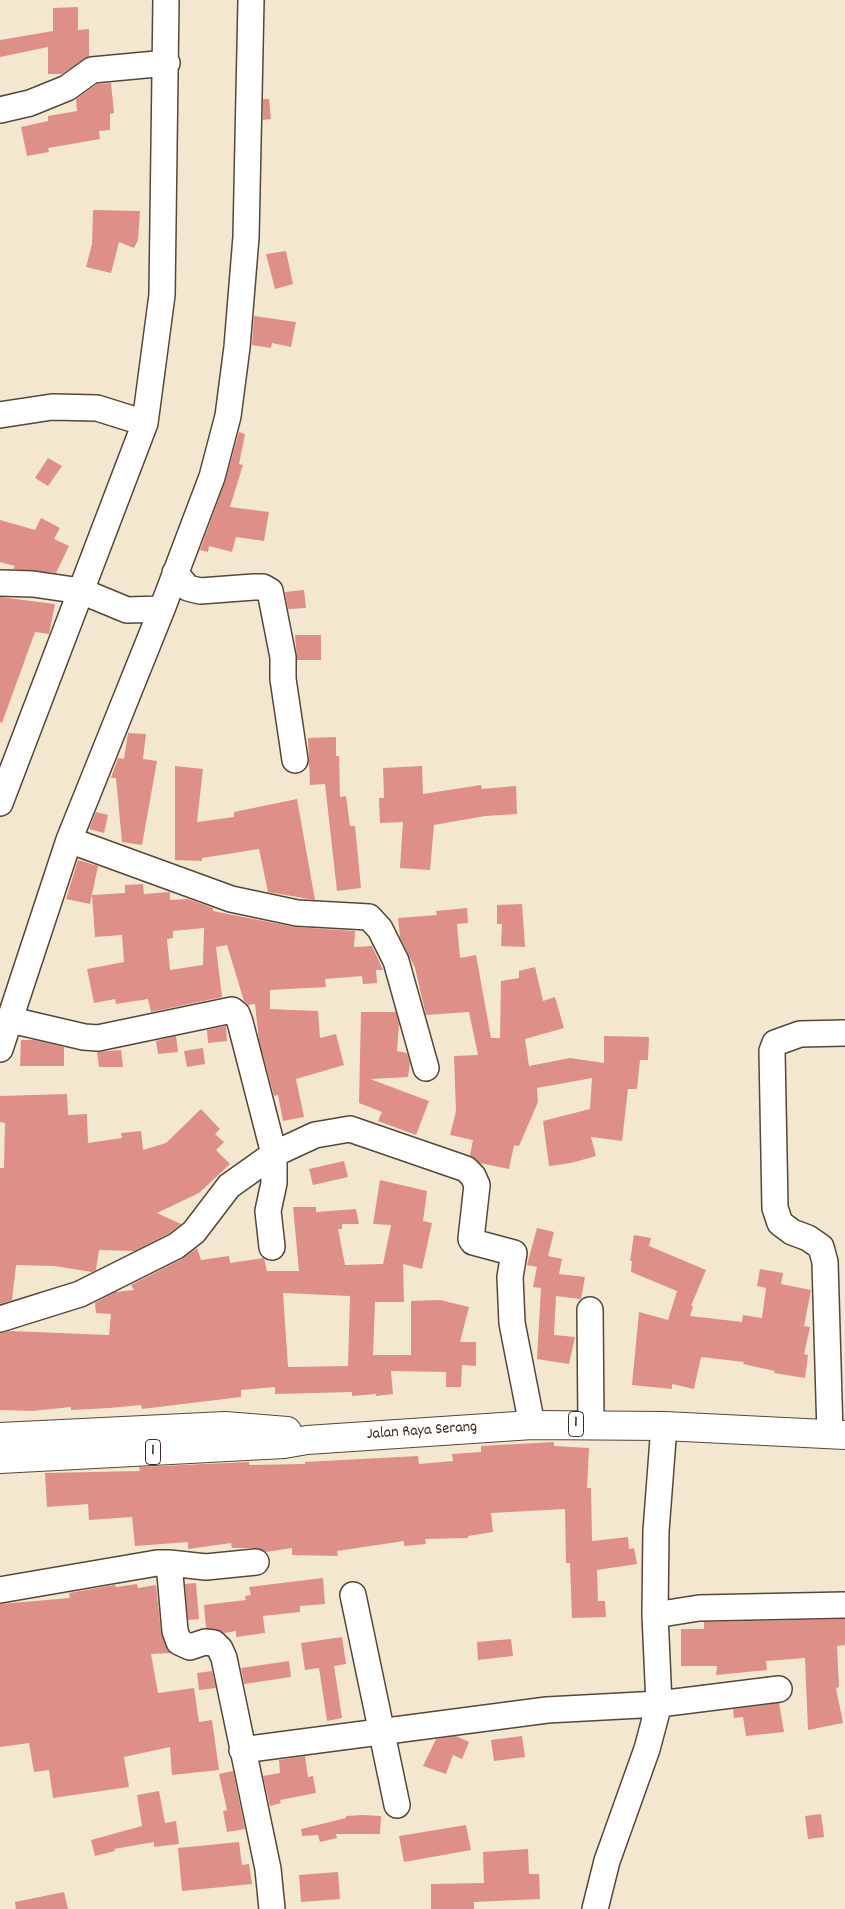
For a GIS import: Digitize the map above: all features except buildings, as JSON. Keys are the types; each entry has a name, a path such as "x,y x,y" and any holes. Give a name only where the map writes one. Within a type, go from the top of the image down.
{"highway":[{"name":"Jalan Raya Serang","path":"0,1459 284,1444 306,1440 532,1424 664,1426 837,1434"},
{"path":"0,1437 225,1426 286,1430 306,1440"}],"street":[{"path":"0,803 10,745 86,594 145,423 162,296 167,63 166,0"},
{"path":"0,1049 69,840 162,609 174,573 212,477 228,416 237,347 246,238 251,0"},
{"path":"0,110 30,103 68,88 92,70 167,63"},
{"path":"0,415 52,407 97,408 145,423"},
{"path":"174,573 188,588 200,591 254,587 270,591 283,657 283,679 296,760"},
{"path":"0,583 33,584 86,594 127,610 162,609"},
{"path":"69,840 231,899 297,913 369,918 380,929 396,961 426,1068"},
{"path":"11,1020 84,1038 98,1038 232,1010 237,1014 245,1037 274,1154 274,1183 268,1211 272,1247"},
{"path":"837,1434 836,1365 825,1262 821,1247 808,1238 792,1232 780,1223 775,1208 772,1051 775,1043 800,1034 845,1033"},
{"path":"0,1319 80,1294 176,1246 194,1232 230,1186 274,1154 316,1135 350,1130 469,1172 476,1181 477,1191 471,1239 473,1242 514,1253 510,1277 511,1310 532,1424"},
{"path":"590,1310 591,1424"},
{"path":"595,1909 607,1861 647,1749 659,1704 655,1615 656,1531 664,1426"},
{"path":"0,1590 157,1563 206,1567 256,1562"},
{"path":"169,1563 175,1631 179,1642 190,1647 205,1642 214,1643 220,1649 268,1870 272,1909"},
{"path":"353,1595 397,1804"},
{"path":"655,1615 699,1608 845,1605"},
{"path":"242,1750 547,1710 659,1704 780,1689"}]}
